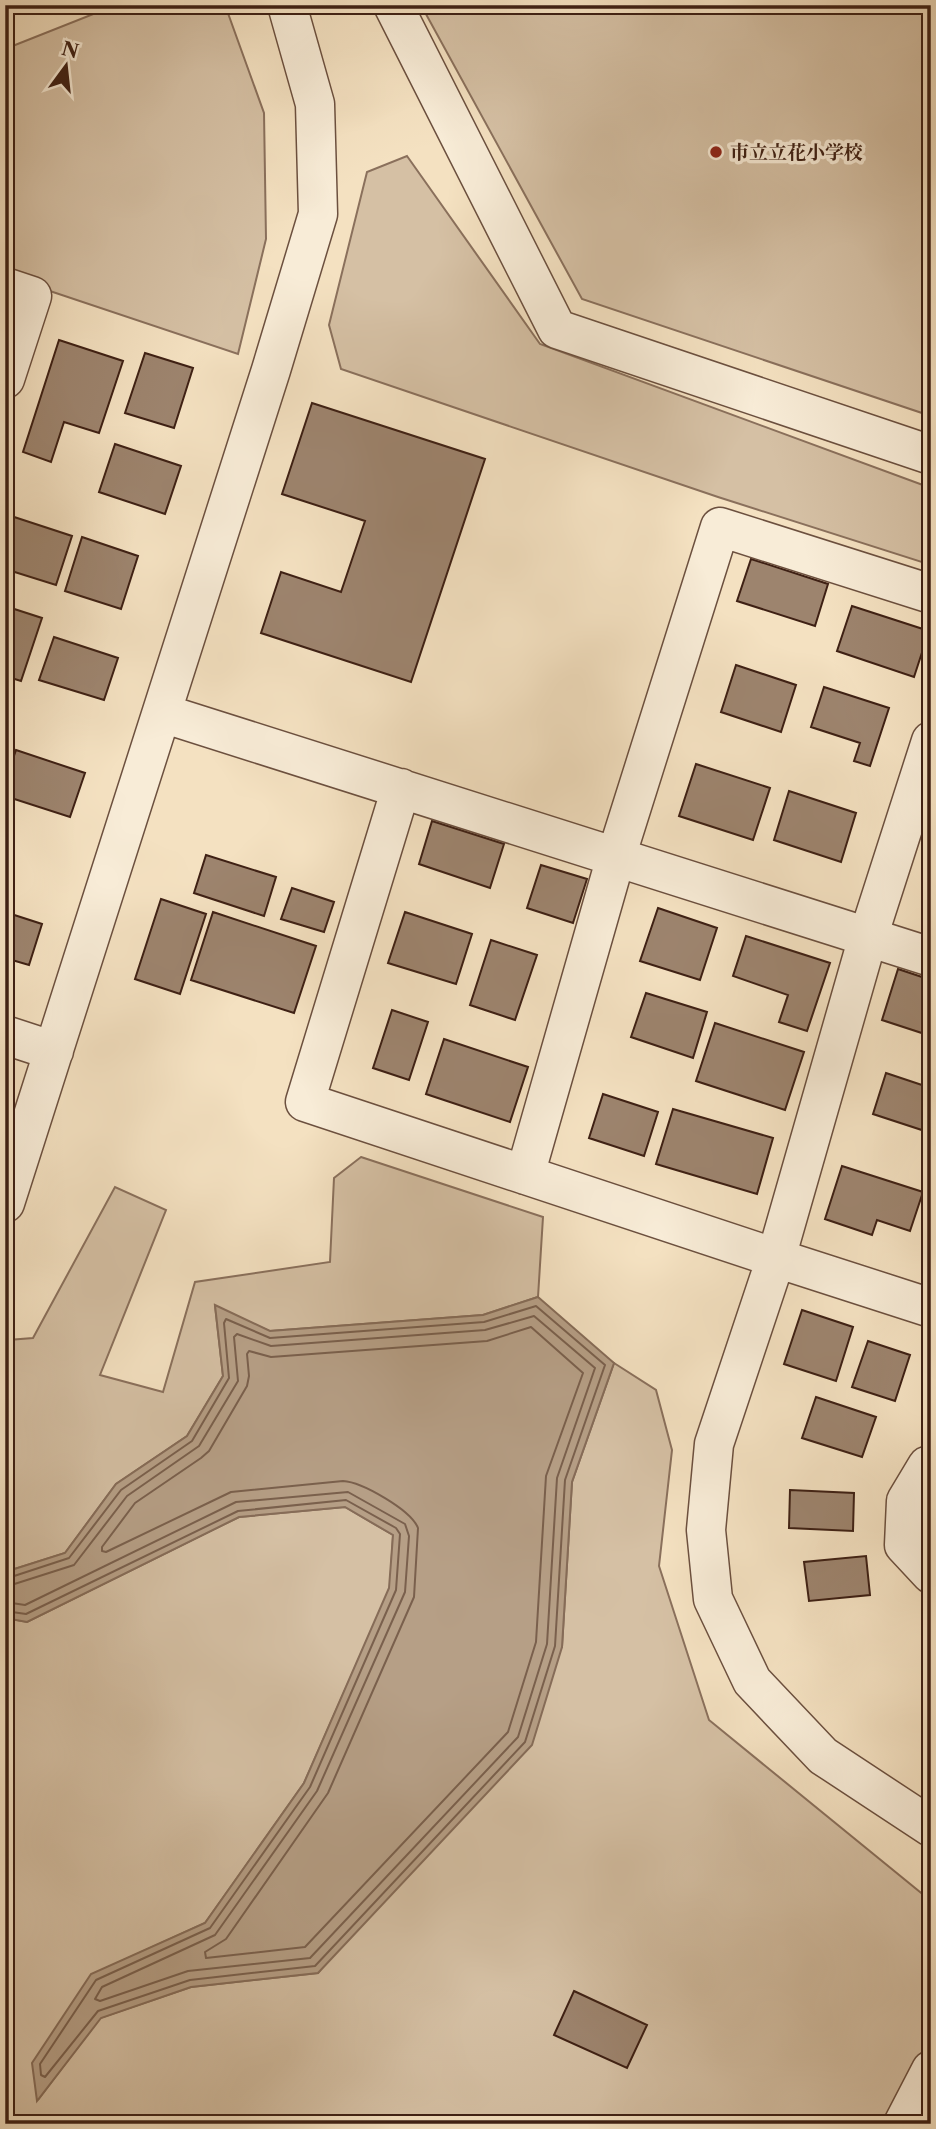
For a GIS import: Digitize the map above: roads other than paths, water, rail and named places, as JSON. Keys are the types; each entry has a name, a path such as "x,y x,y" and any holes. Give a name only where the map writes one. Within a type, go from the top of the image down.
{"street":[{"path":"5,1203 318,214 315,104 287,5"},
{"path":"393,5 557,329 931,455"},
{"path":"5,288 32,296 5,379"},
{"path":"525,1175 615,857 720,527 931,594"},
{"path":"162,713 931,957"},
{"path":"931,741 868,937 776,1258 714,1444 706,1530 713,1599 752,1681 823,1756 931,1827"},
{"path":"401,788 305,1102 931,1308"},
{"path":"5,1035 54,1051"},
{"path":"931,1466 927,1466 906,1501 904,1545 931,1574"},
{"path":"904,2124 931,2070"}],"water":[{"path":"538,1297 614,1363 572,1482 562,1647 532,1745 318,1973 191,1987 101,2018 37,2101 32,2063 91,1974 205,1923 304,1783 389,1588 393,1535 345,1507 239,1517 27,1622 5,1618 5,1572 65,1553 116,1484 187,1436 223,1376 215,1305 270,1331 483,1315"}],"place":[{"name":"市立立花小学校","path":"716,152"}]}
